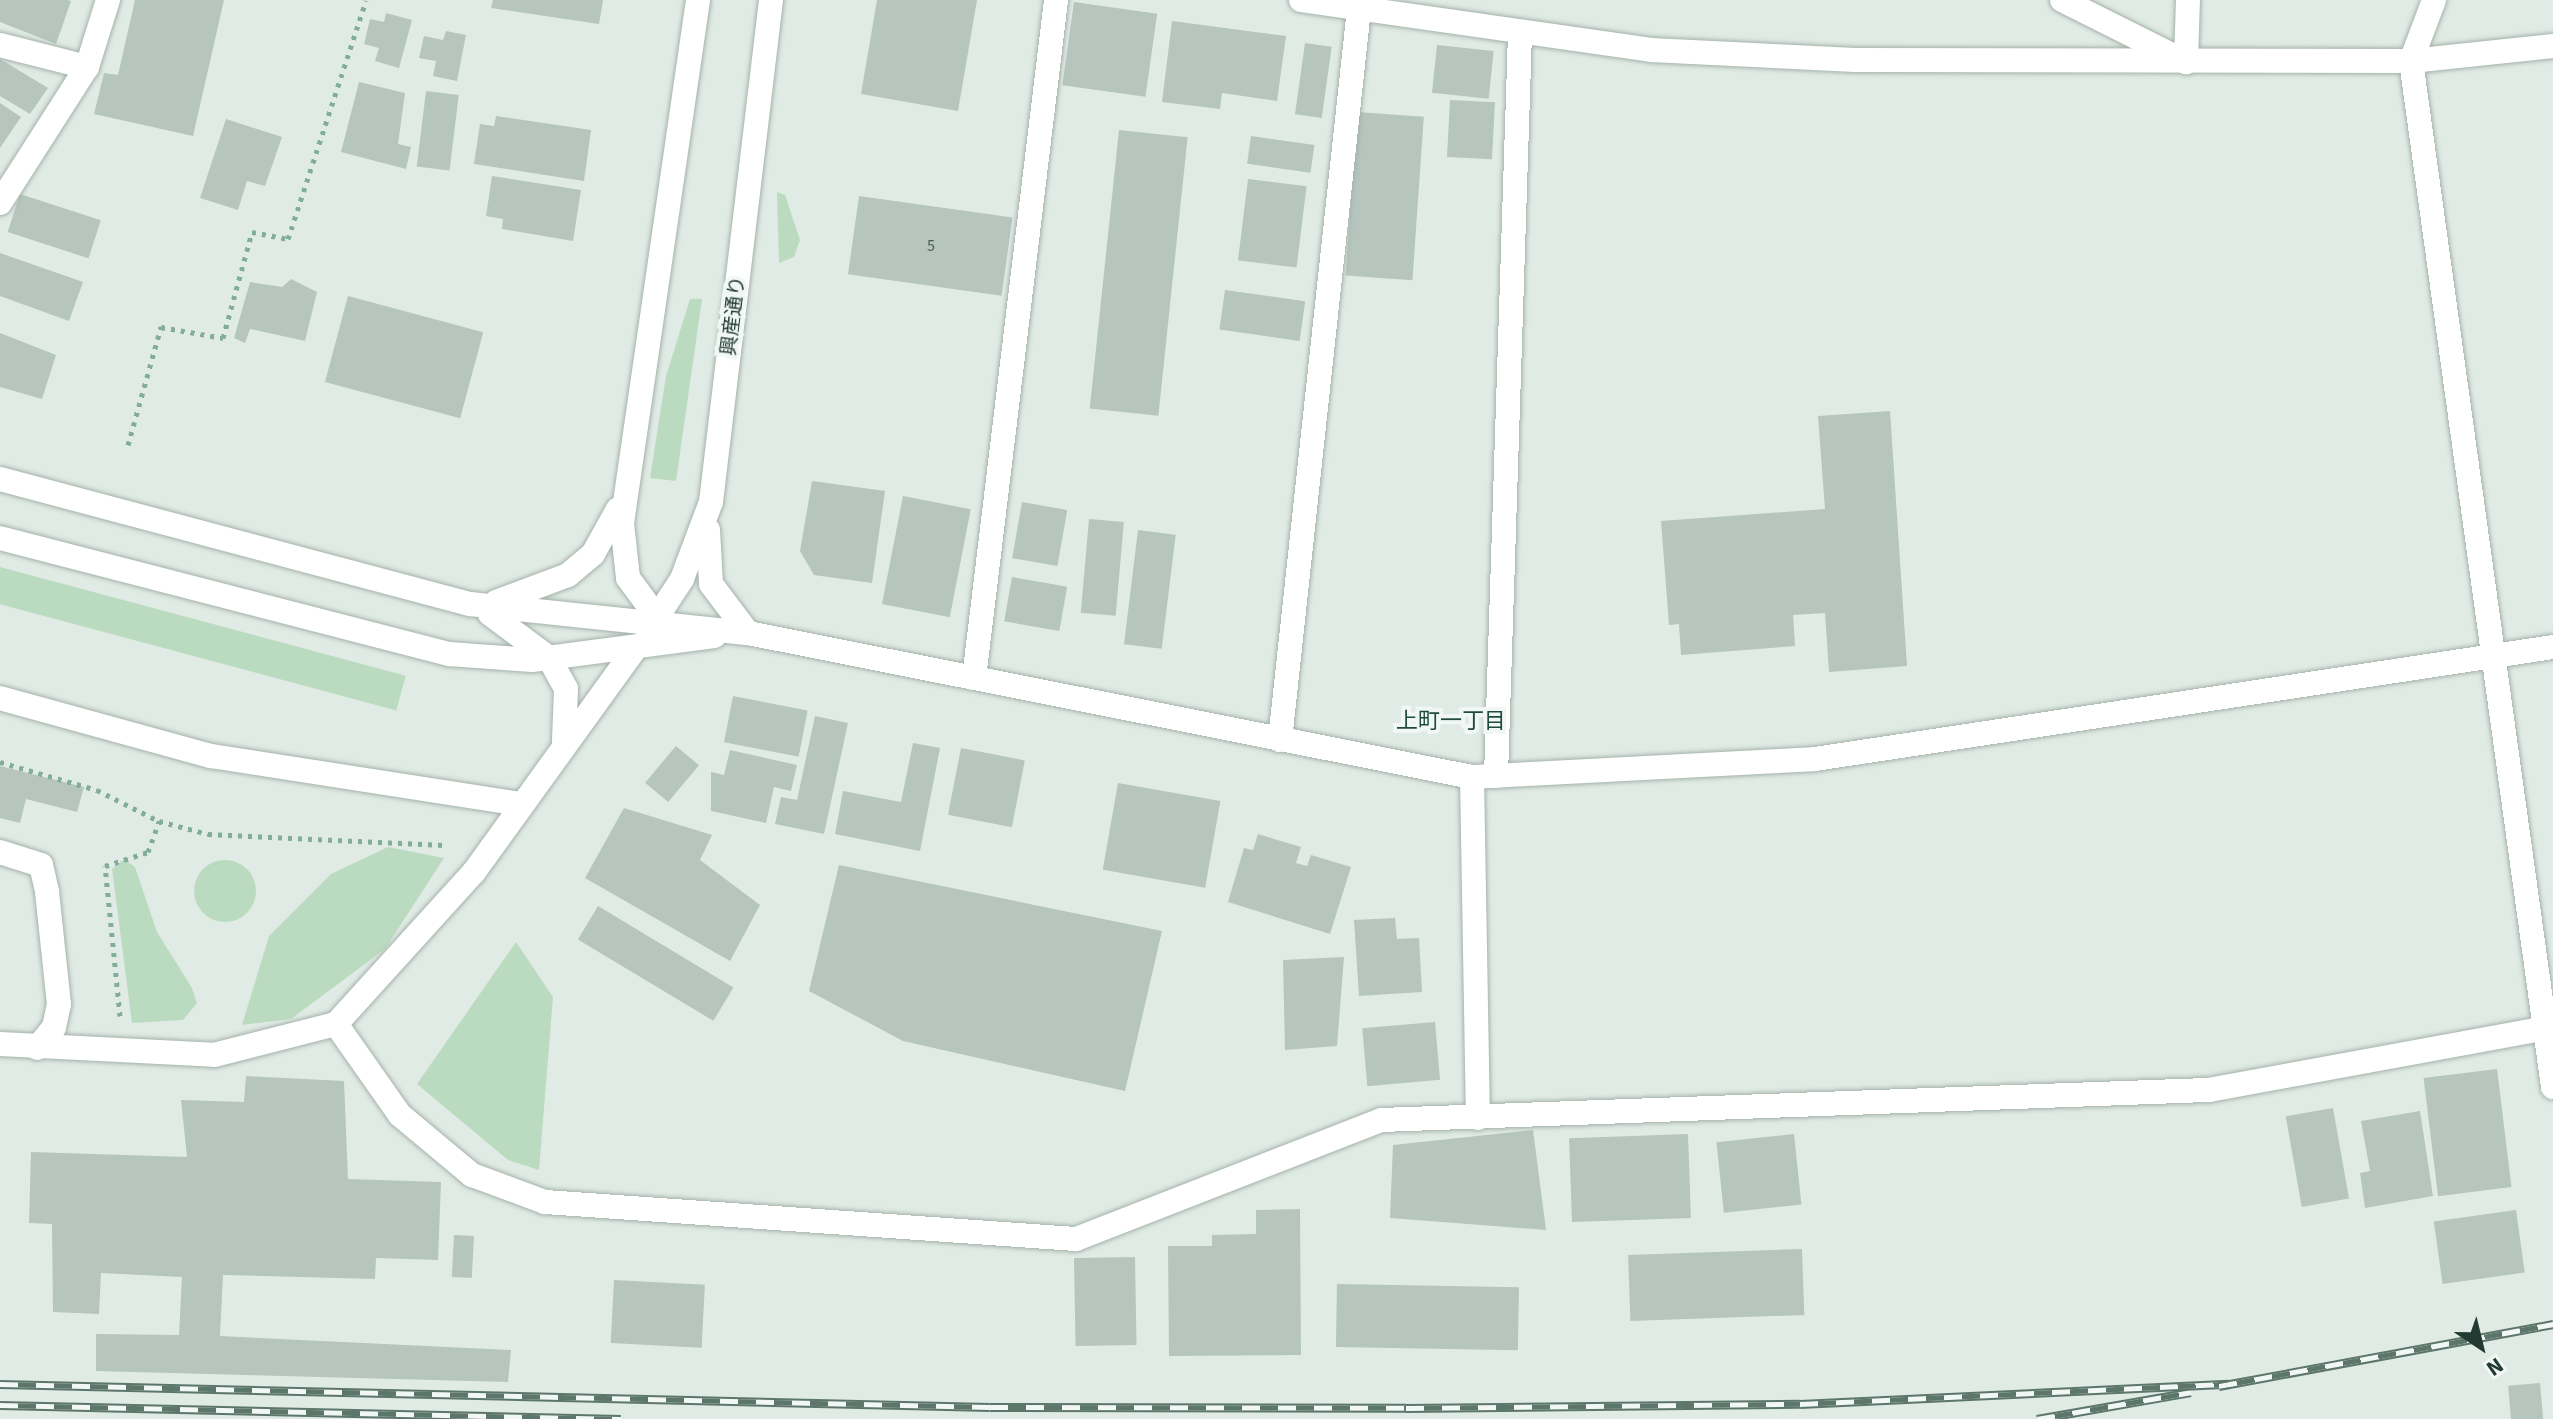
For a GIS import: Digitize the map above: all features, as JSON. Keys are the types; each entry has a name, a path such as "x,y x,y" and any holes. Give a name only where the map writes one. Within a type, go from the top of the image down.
{"street":[{"path":"0,203 87,67 108,0"},
{"path":"695,638 656,620 628,578 625,492 698,0"},
{"name":"興産通り","path":"336,1024 402,959 522,804 656,620 682,579 711,502 771,0"},
{"path":"974,678 1056,0"},
{"path":"1301,0 1651,50 1855,60 2411,61 2553,46"},
{"path":"2062,0 2186,62"},
{"path":"2186,62 2188,0"},
{"path":"2434,0 2411,61 2491,652 2549,1028 2553,1087"},
{"path":"1280,740 1359,9"},
{"path":"1496,776 1520,33"},
{"path":"0,45 87,67"},
{"path":"0,479 466,603 508,622 549,658 566,689 562,749"},
{"path":"466,603 511,601 568,575 611,529 625,492"},
{"path":"711,502 711,584 748,633"},
{"path":"0,538 449,654 549,658 748,633"},
{"path":"466,603 656,620 748,633 1472,777 1815,759 2491,652 2553,647"},
{"path":"0,698 211,756 522,804"},
{"path":"1472,777 1478,1118"},
{"path":"0,852 41,865 47,892 59,1004 54,1027 37,1048"},
{"path":"0,1044 214,1055 336,1024 412,1125 472,1175 545,1202 1076,1239 1381,1120 2209,1090 2549,1028"}],"path":[{"path":"128,445 161,327 223,338 252,232 288,239 366,0"},
{"path":"0,762 97,790 159,821 208,834 444,845"},
{"path":"122,1028 105,866 148,852 159,821"}],"green space":[{"path":"777,192 785,195 800,240 794,257 779,263"},
{"path":"690,299 702,299 676,481 650,478 666,376"},
{"path":"0,567 406,676 396,710 0,604"},
{"path":"388,847 444,858 385,949 291,1019 242,1025 269,936 331,874"},
{"path":"124,859 135,867 157,932 192,988 197,1003 183,1020 132,1023 112,869"},
{"path":"225,860 247,869 256,891 247,913 225,922 203,913 194,891 203,869"},
{"path":"516,942 553,997 539,1170 508,1160 417,1084"}],"building":[{"path":"0,0 71,1 56,44 0,22"},
{"path":"135,0 224,0 193,136 94,114 104,73 118,75"},
{"path":"493,0 603,0 599,24 491,8"},
{"path":"877,0 977,0 958,111 861,94"},
{"path":"1074,2 1157,14 1145,97 1062,85"},
{"path":"386,13 412,20 399,68 375,61 379,48 364,44 370,19 384,22"},
{"path":"1172,21 1286,36 1277,101 1222,93 1220,109 1162,102"},
{"path":"446,31 466,35 457,81 433,76 436,61 419,58 424,36 443,40"},
{"path":"1305,43 1332,47 1322,118 1295,114"},
{"path":"1437,45 1494,51 1489,99 1432,93"},
{"path":"0,59 48,88 30,114 0,96"},
{"path":"359,82 405,93 398,144 411,147 406,169 341,152"},
{"path":"426,91 459,95 449,170 417,166"},
{"path":"1450,100 1495,102 1492,159 1447,157"},
{"path":"0,103 21,117 0,148"},
{"path":"1357,112 1424,117 1412,280 1346,276"},
{"path":"496,116 591,130 584,181 474,164 480,124 494,126"},
{"path":"226,119 282,137 265,186 247,181 238,210 200,198"},
{"path":"1119,130 1188,137 1158,416 1090,408"},
{"path":"1251,136 1314,145 1310,173 1247,164"},
{"path":"492,176 581,190 573,241 502,229 503,219 486,216"},
{"path":"1248,179 1307,186 1297,268 1238,260"},
{"path":"20,194 101,220 88,258 8,232"},
{"path":"859,196 1012,218 1001,296 848,274"},
{"path":"0,253 83,282 69,321 0,296"},
{"path":"291,279 317,292 305,341 250,329 245,343 234,338 250,282 282,287"},
{"path":"1225,290 1305,301 1300,341 1219,330"},
{"path":"348,296 483,332 460,418 325,382"},
{"path":"0,333 56,355 42,399 0,387"},
{"path":"1890,411 1907,666 1829,672 1825,613 1793,615 1795,646 1681,655 1679,624 1669,625 1661,521 1825,509 1818,416"},
{"path":"812,481 885,491 872,583 814,575 800,551"},
{"path":"903,496 971,509 950,617 882,604"},
{"path":"1022,502 1067,510 1057,566 1012,558"},
{"path":"1089,519 1124,522 1116,616 1081,613"},
{"path":"1138,530 1176,535 1162,649 1124,644"},
{"path":"1012,577 1067,587 1059,631 1004,621"},
{"path":"733,696 808,711 799,757 724,742"},
{"path":"815,716 848,723 824,834 775,824 781,797 797,800"},
{"path":"913,743 940,748 920,851 835,834 843,791 901,802"},
{"path":"676,746 699,765 668,802 645,783"},
{"path":"961,748 1025,760 1012,827 948,815"},
{"path":"730,750 797,765 791,791 774,787 766,823 711,811 711,772 724,775"},
{"path":"0,766 84,787 77,812 26,799 20,823 0,818"},
{"path":"1118,783 1220,801 1205,888 1103,870"},
{"path":"624,808 712,835 700,860 760,905 730,961 585,878"},
{"path":"1258,834 1301,847 1296,863 1307,866 1311,855 1351,867 1330,934 1228,902 1244,848 1253,850"},
{"path":"839,865 1162,931 1125,1091 903,1041 809,991"},
{"path":"598,906 733,987 713,1021 578,939"},
{"path":"1395,918 1397,939 1419,938 1422,992 1359,996 1354,920"},
{"path":"1344,957 1337,1046 1285,1050 1283,960"},
{"path":"1435,1022 1440,1080 1367,1086 1362,1028"},
{"path":"2497,1069 2512,1187 2438,1196 2424,1078"},
{"path":"246,1076 344,1081 348,1179 441,1182 438,1260 376,1258 375,1279 223,1275 220,1336 511,1350 508,1382 96,1371 96,1334 179,1335 182,1277 101,1273 99,1314 53,1312 52,1224 29,1223 31,1152 187,1157 181,1100 244,1102"},
{"path":"2333,1108 2349,1199 2302,1207 2286,1116"},
{"path":"2420,1111 2433,1196 2365,1208 2360,1173 2370,1171 2361,1121"},
{"path":"1533,1130 1546,1230 1390,1218 1393,1145"},
{"path":"1688,1134 1691,1218 1572,1222 1569,1138"},
{"path":"1794,1134 1801,1205 1724,1213 1716,1142"},
{"path":"1300,1209 1301,1355 1169,1356 1168,1246 1212,1246 1212,1235 1256,1234 1256,1210"},
{"path":"2516,1210 2525,1272 2443,1284 2434,1222"},
{"path":"454,1235 474,1236 472,1278 452,1277"},
{"path":"1802,1249 1804,1315 1630,1321 1628,1255"},
{"path":"1135,1257 1137,1345 1076,1346 1074,1258"},
{"path":"614,1280 705,1285 702,1348 611,1343"},
{"path":"1337,1284 1519,1287 1518,1350 1336,1347"},
{"path":"2540,1383 2543,1419 2511,1419 2508,1386"}],"railway":[{"path":"2219,1386 2553,1324"},
{"path":"0,1384 990,1407 1406,1408 1800,1404 2229,1384"},
{"path":"2037,1419 2191,1392"},
{"path":"0,1405 621,1419"}],"district":[{"name":"上町一丁目","path":"1451,722"}]}
